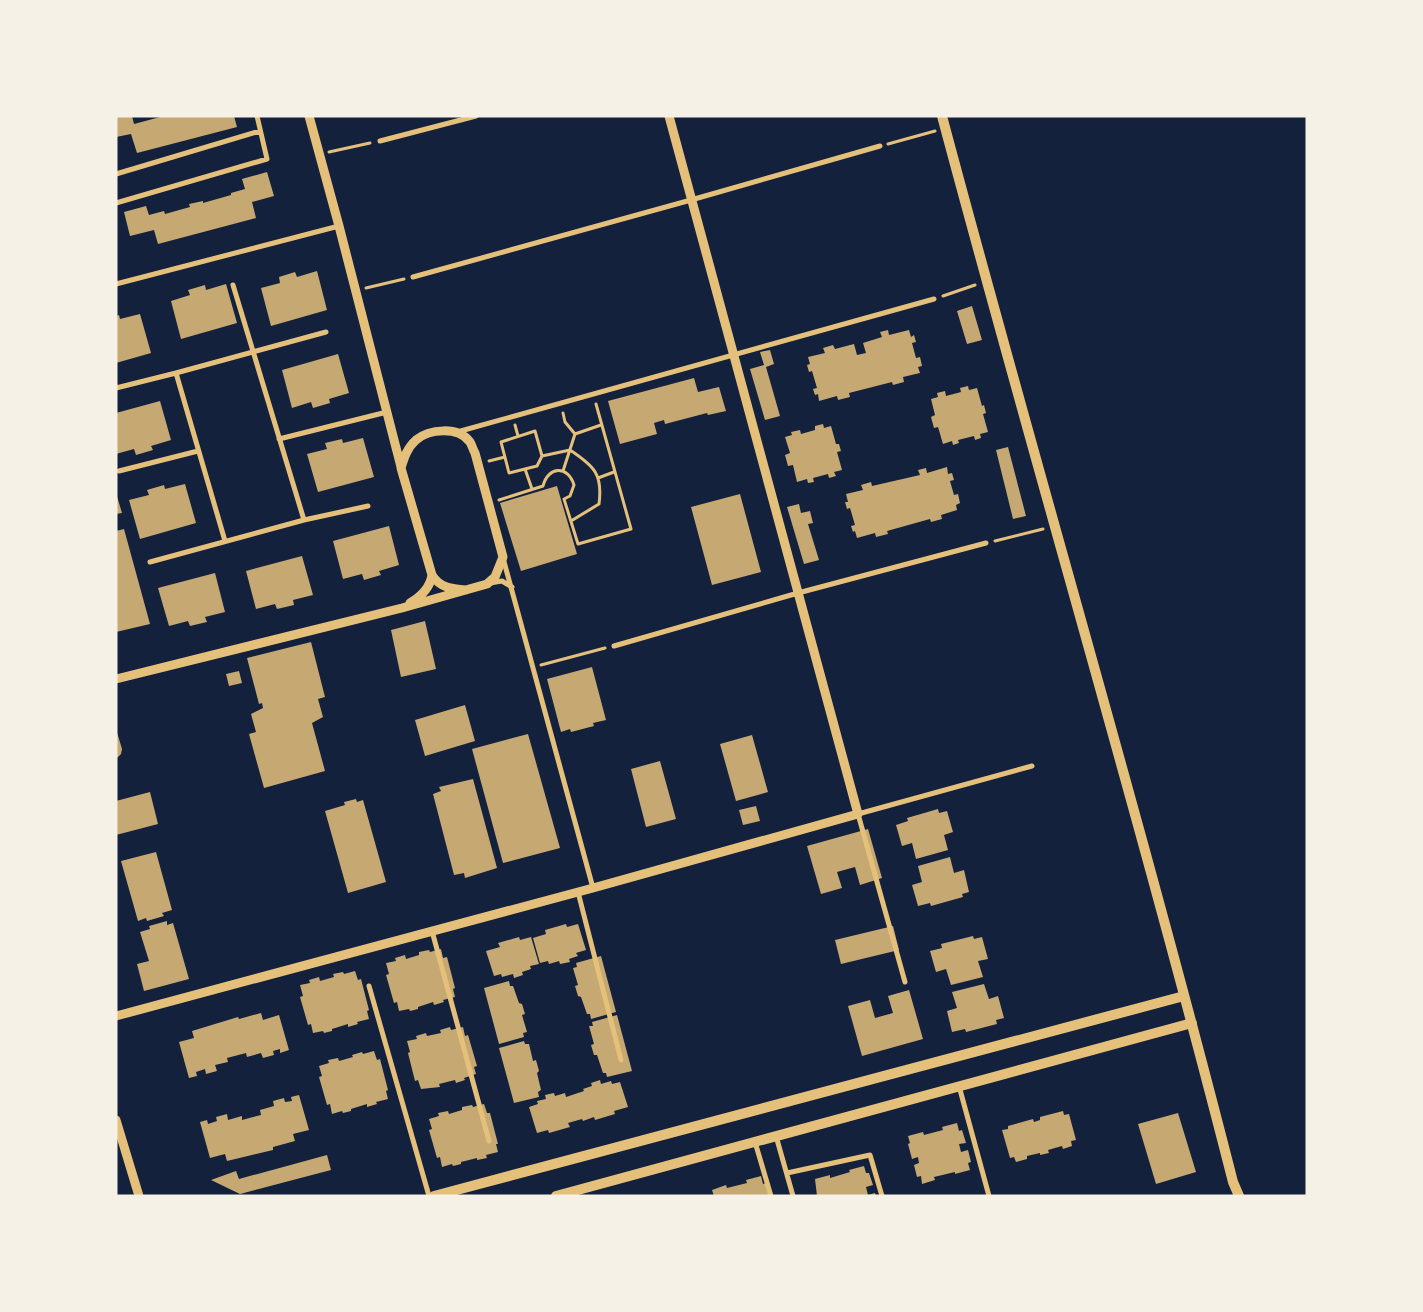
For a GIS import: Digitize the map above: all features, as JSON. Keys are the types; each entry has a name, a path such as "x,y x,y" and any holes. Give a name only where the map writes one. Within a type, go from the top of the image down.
{"main road":[{"path":"942,116 986,282 1192,1023 1233,1182 1239,1196"},
{"path":"434,1196 1184,996"},
{"path":"556,1196 1192,1023"}],"street":[{"path":"116,203 267,160 257,116"},
{"path":"309,116 401,468 432,575 440,585 466,590"},
{"path":"380,141 476,116"},
{"path":"669,116 905,982"},
{"path":"116,174 260,131"},
{"path":"413,277 880,146"},
{"path":"116,284 339,226"},
{"path":"233,284 304,520"},
{"path":"401,468 406,452 416,440 429,433 457,432 934,299"},
{"path":"116,388 326,332"},
{"path":"176,373 225,541"},
{"path":"279,439 387,412"},
{"path":"457,432 470,441 475,453 593,888"},
{"path":"119,471 198,451"},
{"path":"150,562 304,520 368,506"},
{"path":"614,646 798,593 986,543"},
{"path":"487,584 495,577 503,557"},
{"path":"402,608 417,599 425,591 431,583 432,575"},
{"path":"116,679 402,608 487,584 502,581 512,587"},
{"path":"116,1016 593,888 1032,766"},
{"path":"578,892 621,1060"},
{"path":"432,931 489,1141"},
{"path":"369,986 430,1196"},
{"path":"959,1086 989,1196"},
{"path":"116,1120 139,1196"},
{"path":"776,1136 793,1196"},
{"path":"755,1142 771,1196"},
{"path":"787,1173 870,1154 882,1196"}],"path":[{"path":"880,146 945,128"},
{"path":"319,154 380,141"},
{"path":"356,291 413,277"},
{"path":"934,299 986,282"},
{"path":"489,503 543,486 545,478 550,473 556,470 563,471 569,474 574,485 570,496 564,499 578,544 630,530 593,394"},
{"path":"560,403 565,422 575,434"},
{"path":"575,434 601,425"},
{"path":"535,431 542,456 537,466 509,473 502,442 535,431"},
{"path":"563,471 575,434"},
{"path":"542,456 570,450 588,462 596,473 600,490 599,504 571,521"},
{"path":"525,469 532,489"},
{"path":"598,478 614,472"},
{"path":"986,543 1055,526"},
{"path":"533,667 614,646"}],"building":[{"path":"116,116 132,116 134,124 164,116 234,116 237,127 137,153 131,134 116,137"},
{"path":"267,172 274,196 252,202 256,218 158,244 154,230 130,236 124,212 146,206 149,215 164,211 165,214 190,207 189,204 203,201 203,203 231,195 231,193 245,189 242,179"},
{"path":"317,271 327,310 271,326 261,288 280,283 279,277 295,272 297,277"},
{"path":"226,284 237,323 181,339 171,301 190,295 188,290 205,285 206,290"},
{"path":"972,306 982,340 967,344 957,311"},
{"path":"140,314 151,353 116,363 116,316 119,315 120,319"},
{"path":"888,330 889,335 909,330 911,337 914,335 916,342 912,343 916,358 920,357 922,366 918,367 920,373 903,377 904,382 893,385 892,382 849,393 850,397 838,400 837,396 819,401 818,394 815,395 813,389 817,388 812,371 809,372 807,365 810,364 808,357 825,353 823,348 833,345 835,349 854,344 857,355 866,353 863,343 882,337 880,332"},
{"path":"770,350 774,364 766,367 780,416 765,420 750,369 764,365 760,352"},
{"path":"338,354 349,393 329,399 330,403 313,408 311,402 292,408 282,370"},
{"path":"694,378 698,392 719,387 726,411 708,415 707,413 665,424 664,420 654,423 657,434 620,444 608,401"},
{"path":"968,386 969,390 977,388 986,413 983,414 988,432 980,434 981,438 975,440 974,436 958,440 959,443 953,445 952,441 943,444 938,427 934,428 931,417 935,415 931,399 938,397 937,393 945,391 946,396 961,392 960,388"},
{"path":"160,401 171,440 151,446 153,450 136,455 134,449 116,454 116,413"},
{"path":"823,424 824,428 831,426 836,444 839,444 841,451 837,452 842,470 834,472 836,476 829,478 828,474 813,478 814,482 808,483 807,479 797,482 793,465 788,466 785,455 790,453 785,437 792,435 791,432 800,430 801,434 815,430 815,426"},
{"path":"363,438 374,477 318,492 307,454 327,449 325,443 342,439 343,443"},
{"path":"1008,447 1026,516 1013,519 996,450"},
{"path":"947,467 948,474 952,473 954,480 950,481 954,495 958,494 960,503 956,505 957,510 941,515 942,519 931,522 930,519 887,531 888,534 876,537 875,533 857,538 851,526 855,525 850,508 847,509 845,502 848,502 846,494 863,490 861,485 871,482 872,486 920,475 918,470 926,468 927,473"},
{"path":"185,484 196,523 140,539 129,500 149,495 147,490 164,485 165,489"},
{"path":"557,486 577,554 521,571 500,503"},
{"path":"116,493 122,513 116,514"},
{"path":"740,494 761,572 712,585 691,507"},
{"path":"799,504 801,513 810,511 813,523 808,524 819,560 804,564 787,507"},
{"path":"389,526 399,565 379,571 381,575 364,580 362,574 343,579 333,541"},
{"path":"124,529 150,624 116,632 116,531"},
{"path":"302,556 313,595 293,600 294,605 277,609 275,604 256,609 246,571"},
{"path":"215,573 225,612 205,617 207,622 190,626 188,621 169,626 158,588"},
{"path":"425,621 436,669 401,677 391,630"},
{"path":"311,642 325,697 318,699 323,717 312,723 325,771 264,788 249,734 256,732 251,714 263,708 262,703 259,704 247,658"},
{"path":"592,667 606,720 593,723 594,726 571,732 570,729 561,732 547,679"},
{"path":"239,671 242,683 229,686 226,674"},
{"path":"465,705 475,741 425,756 415,720"},
{"path":"116,729 122,749 121,754 116,759"},
{"path":"528,734 560,848 503,863 472,749"},
{"path":"752,735 768,792 736,801 720,744"},
{"path":"660,761 676,819 646,827 631,769"},
{"path":"473,779 497,868 465,878 464,873 454,875 433,794 441,791 439,787"},
{"path":"150,792 158,824 116,835 116,801"},
{"path":"356,799 357,802 363,800 386,882 348,893 325,811 345,805 344,802"},
{"path":"756,806 760,821 743,825 739,810"},
{"path":"938,809 939,813 947,811 953,832 944,835 948,850 916,859 912,843 902,846 896,825 908,821 907,818"},
{"path":"868,829 882,878 860,885 855,867 837,872 842,888 821,894 807,846"},
{"path":"156,852 172,910 162,913 164,916 147,921 146,918 138,921 121,861"},
{"path":"950,857 954,873 964,870 969,892 962,894 963,897 931,906 930,903 918,906 912,885 922,882 918,866"},
{"path":"167,921 167,925 173,923 189,979 144,991 137,964 149,961 140,932 150,929 149,926"},
{"path":"566,924 567,927 578,924 586,950 576,953 578,956 569,959 570,962 560,964 559,961 549,964 548,961 540,963 533,938 546,934 545,930"},
{"path":"893,926 899,950 841,964 835,940"},
{"path":"973,936 974,939 982,937 988,959 978,961 983,977 951,985 946,969 936,972 930,951 942,948 941,944"},
{"path":"519,937 520,940 531,937 539,964 530,966 531,969 522,972 523,975 514,978 513,974 502,977 501,974 494,976 486,951 500,947 498,943"},
{"path":"441,949 443,958 447,957 455,988 453,989 455,997 434,1005 433,1002 410,1011 409,1009 399,1011 397,1002 394,1003 386,975 389,974 386,963 396,961 395,958 405,955 406,959 419,955 419,952"},
{"path":"601,956 616,1012 591,1019 590,1014 587,1014 581,997 578,996 575,986 578,985 573,968 577,967 576,963"},
{"path":"355,971 358,980 361,979 369,1010 367,1011 369,1019 357,1022 358,1024 348,1027 348,1024 324,1033 323,1031 313,1033 311,1024 308,1025 300,997 303,996 300,985 310,983 309,980 319,977 320,981 334,977 333,974"},
{"path":"509,981 510,986 513,986 519,1003 522,1004 525,1014 522,1015 527,1032 523,1033 524,1037 499,1044 484,988"},
{"path":"984,984 989,999 998,996 1004,1018 996,1020 997,1024 966,1032 965,1029 952,1032 947,1011 957,1008 952,992"},
{"path":"909,990 923,1039 862,1056 848,1006 870,1000 875,1018 893,1013 888,996"},
{"path":"261,1013 263,1020 279,1015 289,1050 280,1053 280,1049 273,1051 274,1055 263,1058 261,1053 247,1057 246,1053 227,1058 228,1062 215,1065 217,1071 206,1074 205,1069 196,1072 197,1076 189,1078 179,1042 194,1038 192,1031 238,1017 239,1019"},
{"path":"617,1015 632,1071 607,1077 606,1073 603,1073 597,1055 594,1055 591,1045 594,1044 589,1026 593,1026 592,1022"},
{"path":"450,1027 451,1030 463,1027 465,1036 468,1035 477,1066 474,1067 476,1074 456,1083 455,1080 439,1084 440,1087 421,1089 418,1080 415,1081 407,1041 417,1039 416,1036 426,1033 427,1036 441,1033 440,1030"},
{"path":"524,1041 525,1044 529,1044 533,1061 536,1060 541,1090 538,1092 539,1097 514,1103 499,1048"},
{"path":"374,1051 377,1060 380,1059 388,1090 386,1091 388,1099 367,1107 367,1104 351,1109 351,1111 332,1114 330,1104 327,1105 319,1077 322,1076 319,1066 329,1063 328,1060 338,1058 339,1061 362,1052 363,1054"},
{"path":"600,1080 601,1084 611,1081 612,1084 620,1082 628,1107 614,1111 615,1114 595,1120 594,1117 583,1121 582,1119 568,1123 570,1127 549,1133 548,1130 537,1133 529,1107 538,1104 537,1101 546,1099 545,1095 554,1093 555,1096 565,1093 566,1097 584,1091 583,1089 592,1086 591,1083"},
{"path":"299,1095 309,1130 293,1134 295,1141 273,1147 273,1150 227,1161 225,1154 210,1158 200,1122 207,1120 208,1124 217,1121 216,1117 227,1114 228,1120 242,1116 242,1120 261,1115 260,1110 274,1106 273,1101 284,1098 285,1102 292,1101 291,1097"},
{"path":"484,1104 487,1113 490,1113 498,1144 496,1144 498,1152 486,1155 487,1158 477,1160 477,1158 461,1162 461,1164 442,1167 440,1157 437,1158 429,1130 432,1129 429,1119 439,1116 438,1113 448,1111 449,1114 462,1110 462,1107"},
{"path":"1063,1111 1064,1115 1069,1114 1076,1140 1071,1141 1072,1146 1063,1149 1062,1146 1048,1150 1049,1153 1027,1156 1027,1159 1016,1162 1014,1157 1010,1158 1002,1130 1008,1129 1008,1126 1033,1119 1034,1122 1040,1120 1040,1117"},
{"path":"1178,1113 1196,1172 1156,1184 1138,1124"},
{"path":"957,1123 959,1131 962,1130 966,1143 959,1144 961,1152 968,1150 971,1162 968,1163 970,1170 934,1177 935,1180 922,1184 921,1176 917,1177 914,1165 919,1163 918,1157 912,1159 908,1136 923,1132 924,1135 943,1130 942,1127"},
{"path":"327,1155 331,1170 240,1194 211,1180 236,1171 239,1179"},
{"path":"864,1166 866,1173 869,1173 873,1185 866,1187 868,1195 875,1193 876,1196 817,1196 815,1179 830,1175 830,1178"},
{"path":"761,1176 763,1184 766,1183 769,1196 714,1196 712,1190 726,1185 727,1188 747,1183 746,1180"}]}
